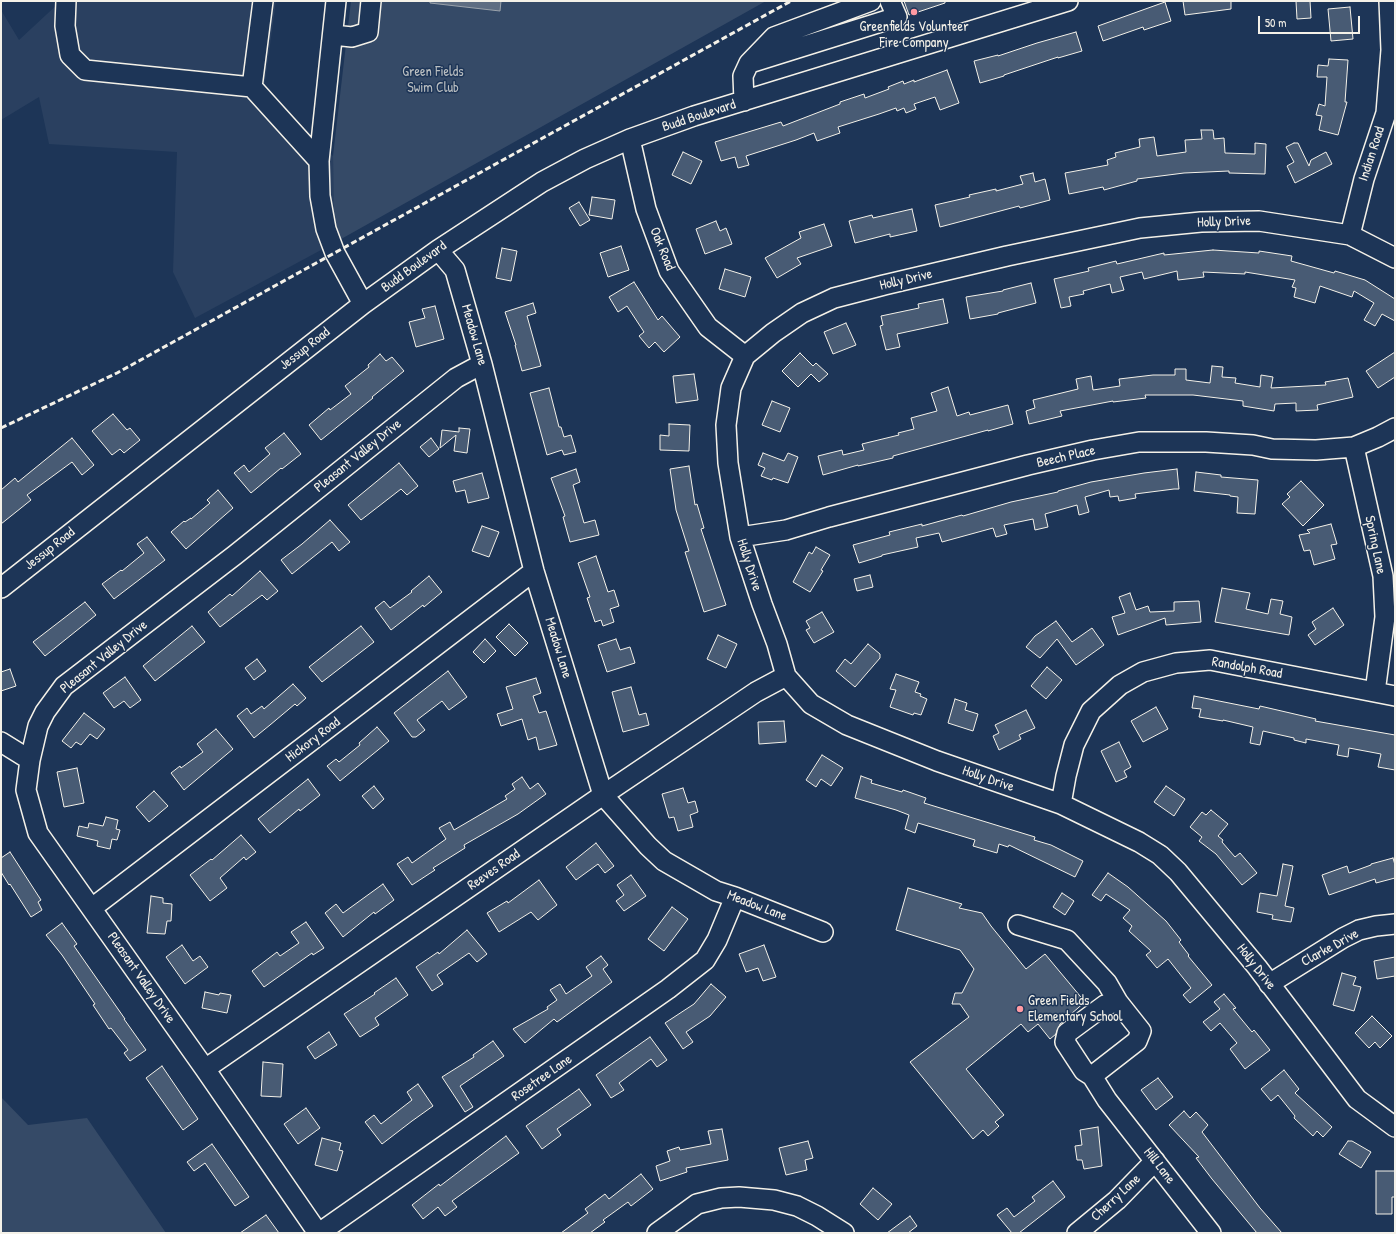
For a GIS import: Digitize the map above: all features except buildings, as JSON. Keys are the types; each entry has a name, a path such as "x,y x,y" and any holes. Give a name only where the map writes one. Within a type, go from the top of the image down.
{"street":[{"path":"66,1 65,26 70,55 84,70 252,87 319,161"},
{"path":"252,87 263,1"},
{"path":"336,1 319,161 320,196 326,230 335,253 363,304"},
{"path":"333,35 352,37 368,32 371,1"},
{"path":"744,101 743,76 749,63 774,37 871,1"},
{"path":"749,63 897,17 890,1"},
{"name":"Budd Boulevard","path":"363,304 438,250 542,182 585,159 630,139 694,116 1068,1"},
{"name":"Indian Road","path":"1350,235 1364,179 1386,113 1391,50 1390,1"},
{"name":"Oak Road","path":"630,139 646,210 669,271 708,327 745,356"},
{"name":"Holly Drive","path":"1395,258 1350,235 1259,221 1201,222 1140,228 1007,256 884,285 834,298 802,313 773,333 745,356 731,388 726,425 728,463 740,537 777,644 786,676 811,704 847,725 937,761 1061,804 1133,839 1160,855 1181,876 1269,984 1358,1099 1395,1127"},
{"name":"Meadow Lane","path":"438,250 455,270 482,364 534,571 603,795 648,846 664,861 716,891 823,932"},
{"name":"Jessup Road","path":"1,588 363,304"},
{"name":"Pleasant Valley Drive","path":"318,1233 205,1069 38,833 26,790 30,760 38,726 45,712 64,686 235,555 456,378 482,364"},
{"name":"Beech Place","path":"740,537 786,530 829,517 1021,467 1093,450 1139,442 1206,442 1253,445 1272,449 1316,450 1354,447 1395,428"},
{"name":"Spring Lane","path":"1354,447 1383,576 1385,617 1375,692"},
{"name":"Hickory Road","path":"92,908 534,571"},
{"name":"Randolph Road","path":"1061,804 1074,745 1091,711 1120,685 1143,672 1176,663 1210,660 1395,696"},
{"name":"Reeves Road","path":"205,1069 603,795 756,692 786,676"},
{"path":"1,742 30,760"},
{"name":"Rosetree Lane","path":"318,1233 668,989 705,960 717,940 735,897"},
{"name":"Clarke Drive","path":"1269,984 1343,938 1359,930 1395,924"},
{"path":"1018,925 1067,940 1107,983 1118,1002 1141,1031 1137,1041 1092,1076"},
{"name":"Hill Lane","path":"1118,1002 1105,1005 1067,1033 1065,1042 1084,1071 1092,1076 1107,1100 1211,1233"},
{"name":"Cherry Lane","path":"1077,1233 1117,1200 1155,1161"},
{"path":"657,1233 697,1204 721,1198 740,1197 774,1200 797,1206 817,1216 844,1233"}],"shaded area":[{"path":"61,1 276,1 264,89 333,156 334,243 195,318 173,272 177,152 49,144 39,97 1,120 1,10 19,40"},
{"path":"430,1 501,1 500,11 430,3"}],"green space":[{"name":"Green Fields Swim Club","path":"351,1 766,1 334,243 333,156"},
{"path":"1,1097 28,1125 87,1118 166,1233 1,1233"}],"railway":[{"path":"1,428 117,373 791,1"}],"place":[{"name":"Greenfields Volunteer Fire Company","path":"914,12"},
{"name":"Green Fields Elementary School","path":"1020,1009"}]}
